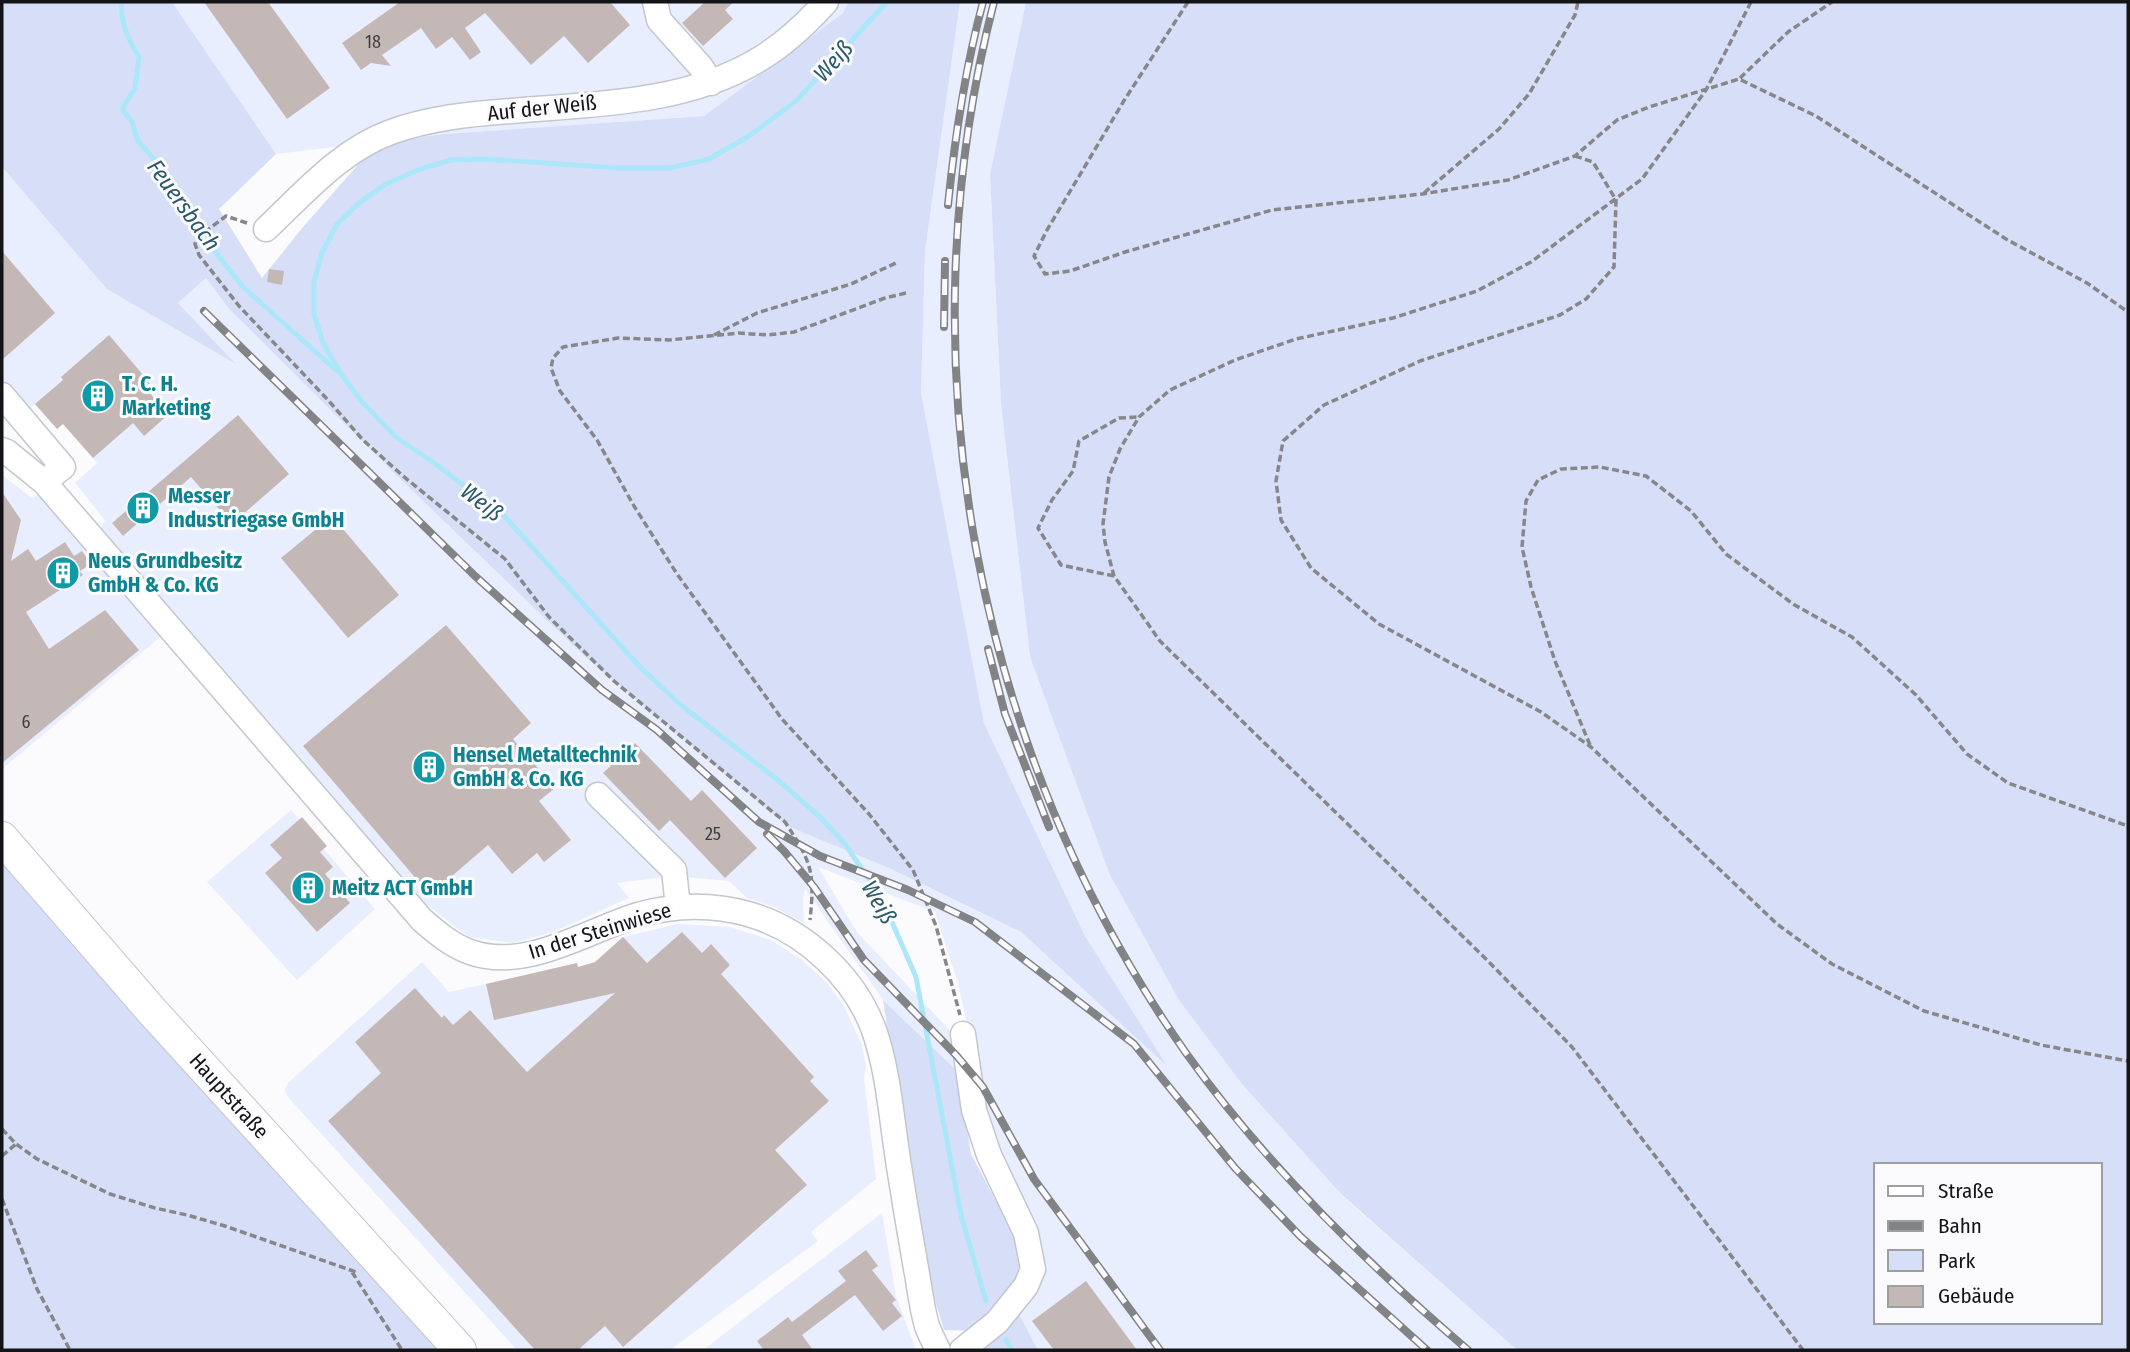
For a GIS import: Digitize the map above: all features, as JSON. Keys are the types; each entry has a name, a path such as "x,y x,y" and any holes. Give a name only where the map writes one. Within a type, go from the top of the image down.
{"main road":[{"name":"Hauptstraße","path":"2,838 151,1010 460,1350"}],"street":[{"path":"655,2 659,20 702,67 710,83"},
{"name":"Auf der Weiß","path":"266,229 347,155 390,132 440,118 658,96 710,83 758,60 802,29 826,2"},
{"path":"2,395 62,467 44,482"},
{"name":"In der Steinwiese","path":"2,450 44,482 422,920 446,940 472,953 502,957 533,954 640,915 678,907 706,907 749,914 785,929 808,943 834,967 855,994 874,1031 886,1072 907,1219 927,1327 938,1350"},
{"path":"597,795 674,870 678,907"},
{"path":"962,1350 997,1322 1026,1286 1033,1269 1026,1233 989,1155 974,1110 963,1034"}],"path":[{"path":"1188,2 1125,99 1047,230 1034,256 1045,274 1070,271 1125,252 1272,210 1422,194 1508,180 1574,156 1617,120 1649,107 1739,79 1788,32 1832,2"},
{"path":"1422,194 1499,129 1529,94 1575,15 1578,2"},
{"path":"1751,2 1706,90 1642,179 1616,200 1531,262 1477,291 1393,318 1296,339 1235,360 1170,390 1139,417 1120,449 1109,477 1103,524 1114,576 1160,641 1487,960 1572,1047 1802,1350"},
{"path":"1739,79 1816,116 2006,239 2087,283 2128,312"},
{"path":"1574,156 1593,162 1616,200 1614,267 1586,299 1560,316 1420,361 1324,405 1283,441 1276,481 1281,520 1311,568 1369,616 1379,624 1541,712 1591,747 1777,924 1832,964 1924,1011 2041,1045 2128,1061"},
{"path":"266,229 226,216 197,238 195,244 199,255 239,306 363,440 505,559 549,617 614,681 785,822 811,868 814,887 808,943"},
{"path":"709,337 757,313 852,284 898,262"},
{"path":"906,293 884,298 794,332 768,335 739,333 669,340 618,338 564,347 553,358 551,368 560,391 597,440 677,574 782,719 869,814 912,870 936,926 963,1034"},
{"path":"1114,576 1060,565 1038,528 1052,500 1073,471 1079,441 1119,418 1139,417"},
{"path":"1591,747 1555,660 1531,587 1522,547 1525,501 1538,480 1561,469 1600,467 1646,476 1691,511 1726,554 1793,604 1852,637 1916,695 1967,754 2008,783 2128,826"},
{"path":"2,1129 16,1144 37,1159 110,1194 225,1226 352,1272 393,1276"},
{"path":"2,1156 16,1144"},
{"path":"2,1199 37,1289 70,1350"},
{"path":"352,1272 402,1350"}],"shaded area":[{"path":"172,2 848,2 843,13 704,116 444,134 276,154"},
{"path":"960,2 1026,2 990,174 1001,404 1030,657 1109,873 1341,1195 1517,1350 1038,1350 1017,1310 1038,1279 958,1072 883,1000 805,889 804,923 774,907 747,898 729,881 674,876 617,883 629,898 553,932 513,943 469,937 424,903 101,528 105,520 75,483 97,463 63,424 57,429 35,404 27,411 2,382 2,167 36,206 234,362 178,303 206,278 229,309 584,656 787,826 889,868 1021,932 1164,1063 1085,936 984,723 921,393 925,251","holes":["818,867 935,912 958,983 974,1056 857,932"]},
{"path":"2,475 32,498 38,495 164,634 2,769"},
{"name":"Meitz ACT GmbH","path":"291,810 375,909 297,980 207,882"},
{"path":"677,924 730,927 771,940 801,959 827,983 844,1006 862,1045 876,1179 811,1232 818,1241 670,1350 517,1350 287,1096 285,1090 288,1083 422,962 449,992 577,963 578,967 592,965 623,937"},
{"path":"882,1213 896,1296 916,1350 703,1350"}],"green space":[{"path":"2,2 172,2 276,154 219,209 262,278 378,142 444,134 704,116 843,13 848,2 960,2 925,251 921,393 984,723 1085,936 1167,1066 1021,932 889,868 787,826 584,656 229,309 206,278 178,303 236,364 107,289 2,167"},
{"path":"1026,2 2128,2 2128,1350 1517,1350 1342,1195 1242,1084 1179,1000 1109,873 1030,657 1001,404 990,174"},
{"path":"2,861 442,1350 2,1350"},
{"path":"883,1000 958,1072 971,1154 1012,1231 1023,1267 1017,1283 975,1331 944,1330 923,1261"},
{"path":"1017,1310 1038,1350 984,1350"}],"building":[{"path":"204,2 268,2 330,88 287,119"},
{"path":"400,2 610,2 630,25 588,63 564,36 531,65 485,13 465,28 481,52 470,60 452,37 436,49 421,28 382,55 391,66 371,63 361,70 342,43"},
{"path":"705,2 734,2 725,10 733,19 703,46 682,23"},
{"path":"2,251 55,313 2,360"},
{"path":"269,269 284,271 282,285 267,282"},
{"name":"T. C. H. Marketing","path":"109,335 150,383 145,387 168,415 144,436 133,423 93,458 63,424 57,429 35,404"},
{"path":"238,415 289,474 232,524 191,477 123,536 112,523"},
{"path":"2,492 21,520 11,561 28,549 36,561 65,542 74,556 82,551 91,564 80,571 83,575 26,612 49,649 105,610 139,650 2,763"},
{"path":"332,516 399,595 348,638 281,558"},
{"name":"Hensel Metalltechnik GmbH & Co. KG","path":"446,625 531,723 513,739 555,788 539,801 571,840 544,862 537,853 512,874 488,845 430,895 303,746"},
{"path":"635,743 691,801 702,790 757,848 725,878 670,820 659,831 603,773"},
{"name":"Meitz ACT GmbH","path":"302,817 327,846 320,852 333,867 325,874 350,903 317,932 265,873 282,858 270,845"},
{"path":"682,932 702,953 711,944 730,965 721,974 814,1077 810,1081 829,1101 775,1150 807,1185 623,1347 605,1326 578,1350 535,1350 328,1121 381,1073 355,1042 415,988 442,1018 444,1015 453,1025 470,1010 527,1072 615,993 494,1020 486,984 577,963 578,967 595,962 623,937 647,963"},
{"path":"866,1250 878,1266 872,1270 896,1300 892,1303 902,1316 883,1331 855,1295 802,1335 813,1350 764,1350 757,1341 788,1317 792,1322 846,1281 838,1271"},
{"path":"1086,1281 1137,1350 1054,1350 1032,1321"}],"waterway":[{"name":"Feuersbach","path":"122,2 123,24 139,57 135,88 122,109 132,122 138,141 155,160 214,250 242,286 337,371"},
{"name":"Weiß","path":"887,2 796,101 749,136 709,159 670,168 618,168 485,159 451,160 420,169 386,184 360,202 337,224 321,255 314,282 314,314 323,343 341,374 363,403 396,437 505,517 640,667 682,706 779,781 820,817 845,844 881,897 916,977 961,1215 986,1301"},
{"name":"Weiß","path":"1006,1340 1012,1350"}],"railway":[{"path":"948,205 961,103 983,2"},
{"path":"994,2 967,137 955,275 958,412 976,548 1008,682 1054,812 1113,936 1186,1053 1249,1134 1318,1210 1354,1247 1468,1350"},
{"path":"944,327 945,261"},
{"path":"204,311 475,576 602,690 657,730 759,822 820,856 908,890 975,922 1134,1044 1235,1168 1300,1236 1427,1350"},
{"path":"988,649 1005,714 1049,827"},
{"path":"767,834 814,887 864,960 956,1055 983,1087 1034,1179 1160,1350"}],"place":[{"name":"T. C. H. Marketing","path":"98,396"},
{"name":"Messer Industriegase GmbH","path":"143,508"},
{"name":"Neus Grundbesitz GmbH & Co. KG","path":"63,573"},
{"name":"Hensel Metalltechnik GmbH & Co. KG","path":"429,767"},
{"name":"Meitz ACT GmbH","path":"308,888"}]}
